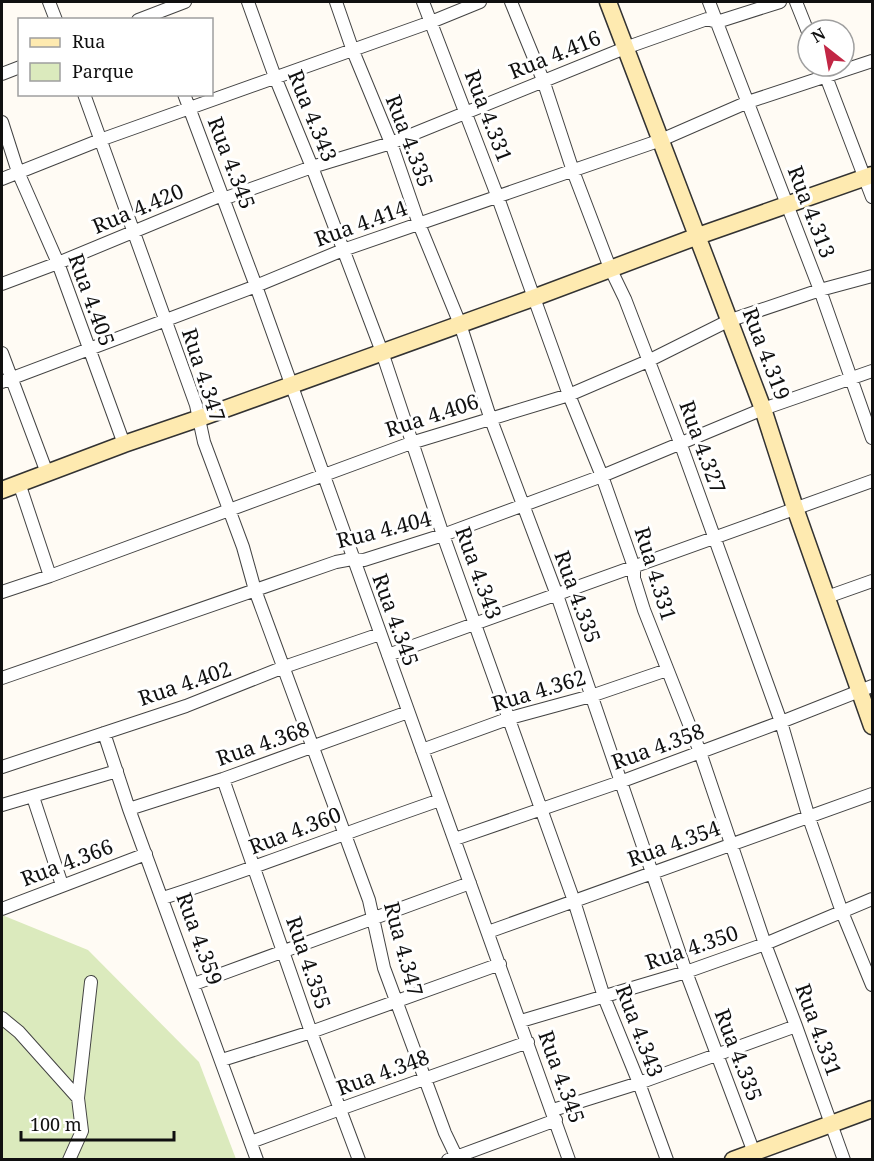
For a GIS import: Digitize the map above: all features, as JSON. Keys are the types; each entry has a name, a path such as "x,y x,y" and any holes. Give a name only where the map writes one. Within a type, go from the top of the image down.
{"street":[{"path":"50,2 55,18"},
{"path":"153,11 185,2"},
{"name":"Rua 4.343","path":"248,2 382,352 443,535 574,901 604,997 667,1160"},
{"name":"Rua 4.335","path":"336,2 353,51 391,143 419,224 460,324 490,417 557,595 686,972 755,1156"},
{"name":"Rua 4.331","path":"423,2 498,195 533,298 602,477 634,567 634,578 700,752 765,944 844,1160"},
{"path":"2,179 100,140 353,51 480,2"},
{"name":"Rua 4.327","path":"511,2 543,80 573,171 610,268 625,299 681,445 781,722 809,818 842,912 873,985"},
{"name":"Rua 4.319","path":"608,2 763,409 827,597 866,688 873,726"},
{"name":"Rua 4.313","path":"709,2 820,290 873,438"},
{"name":"Rua 4.416","path":"312,167 391,143 543,80 707,19 717,22 780,2"},
{"path":"796,2 802,18"},
{"name":"Rua 4.414","path":"856,65 873,62"},
{"path":"2,74 18,68"},
{"name":"Rua 4.414","path":"6,380 256,286 343,250 661,140 807,78"},
{"path":"827,78 869,176 873,197"},
{"name":"Rua 4.347","path":"85,96 200,418 204,442 230,510 255,590 369,900 380,951 396,1000 454,1158"},
{"name":"Rua 4.345","path":"185,96 256,286 569,1160"},
{"name":"Rua 4.405","path":"2,122 18,172 58,263 124,444"},
{"name":"Rua 4.420","path":"2,284 223,197 312,167"},
{"path":"2,490 698,236 869,176"},
{"name":"Rua 4.406","path":"2,592 411,443 490,417 569,395 648,361 729,321 820,290 873,276"},
{"path":"2,353 6,380 47,473"},
{"name":"Rua 4.404","path":"2,678 336,562 352,559 364,560 443,535 602,477 763,409 873,371"},
{"path":"388,655 873,481"},
{"path":"19,483 50,576"},
{"path":"827,597 873,581"},
{"name":"Rua 4.402","path":"2,767 215,696 284,668 380,634"},
{"name":"Rua 4.362","path":"422,750 510,718 591,696 667,670"},
{"name":"Rua 4.358","path":"455,839 620,782 866,688"},
{"name":"Rua 4.368","path":"129,808 223,779 408,712"},
{"name":"Rua 4.359","path":"104,733 257,1160"},
{"path":"2,805 117,771"},
{"name":"Rua 4.355","path":"223,779 311,1032 359,1160"},
{"name":"Rua 4.354","path":"488,932 873,794"},
{"path":"33,796 62,885"},
{"name":"Rua 4.360","path":"163,898 255,868 345,833 440,800"},
{"name":"Rua 4.366","path":"2,909 146,854"},
{"path":"194,984 470,883"},
{"name":"Rua 4.350","path":"521,1021 686,972 765,944 873,899"},
{"path":"222,1060 311,1032 500,964"},
{"path":"69,1160 82,1131 78,1098 91,982"},
{"path":"2,1018 18,1032 78,1098"},
{"path":"454,1158 554,1115 796,1026"},
{"name":"Rua 4.348","path":"251,1142 528,1042"},
{"path":"733,1160 755,1156 830,1123 873,1109"}],"green space":[{"path":"2,915 88,950 199,1062 236,1159 2,1159"}]}
